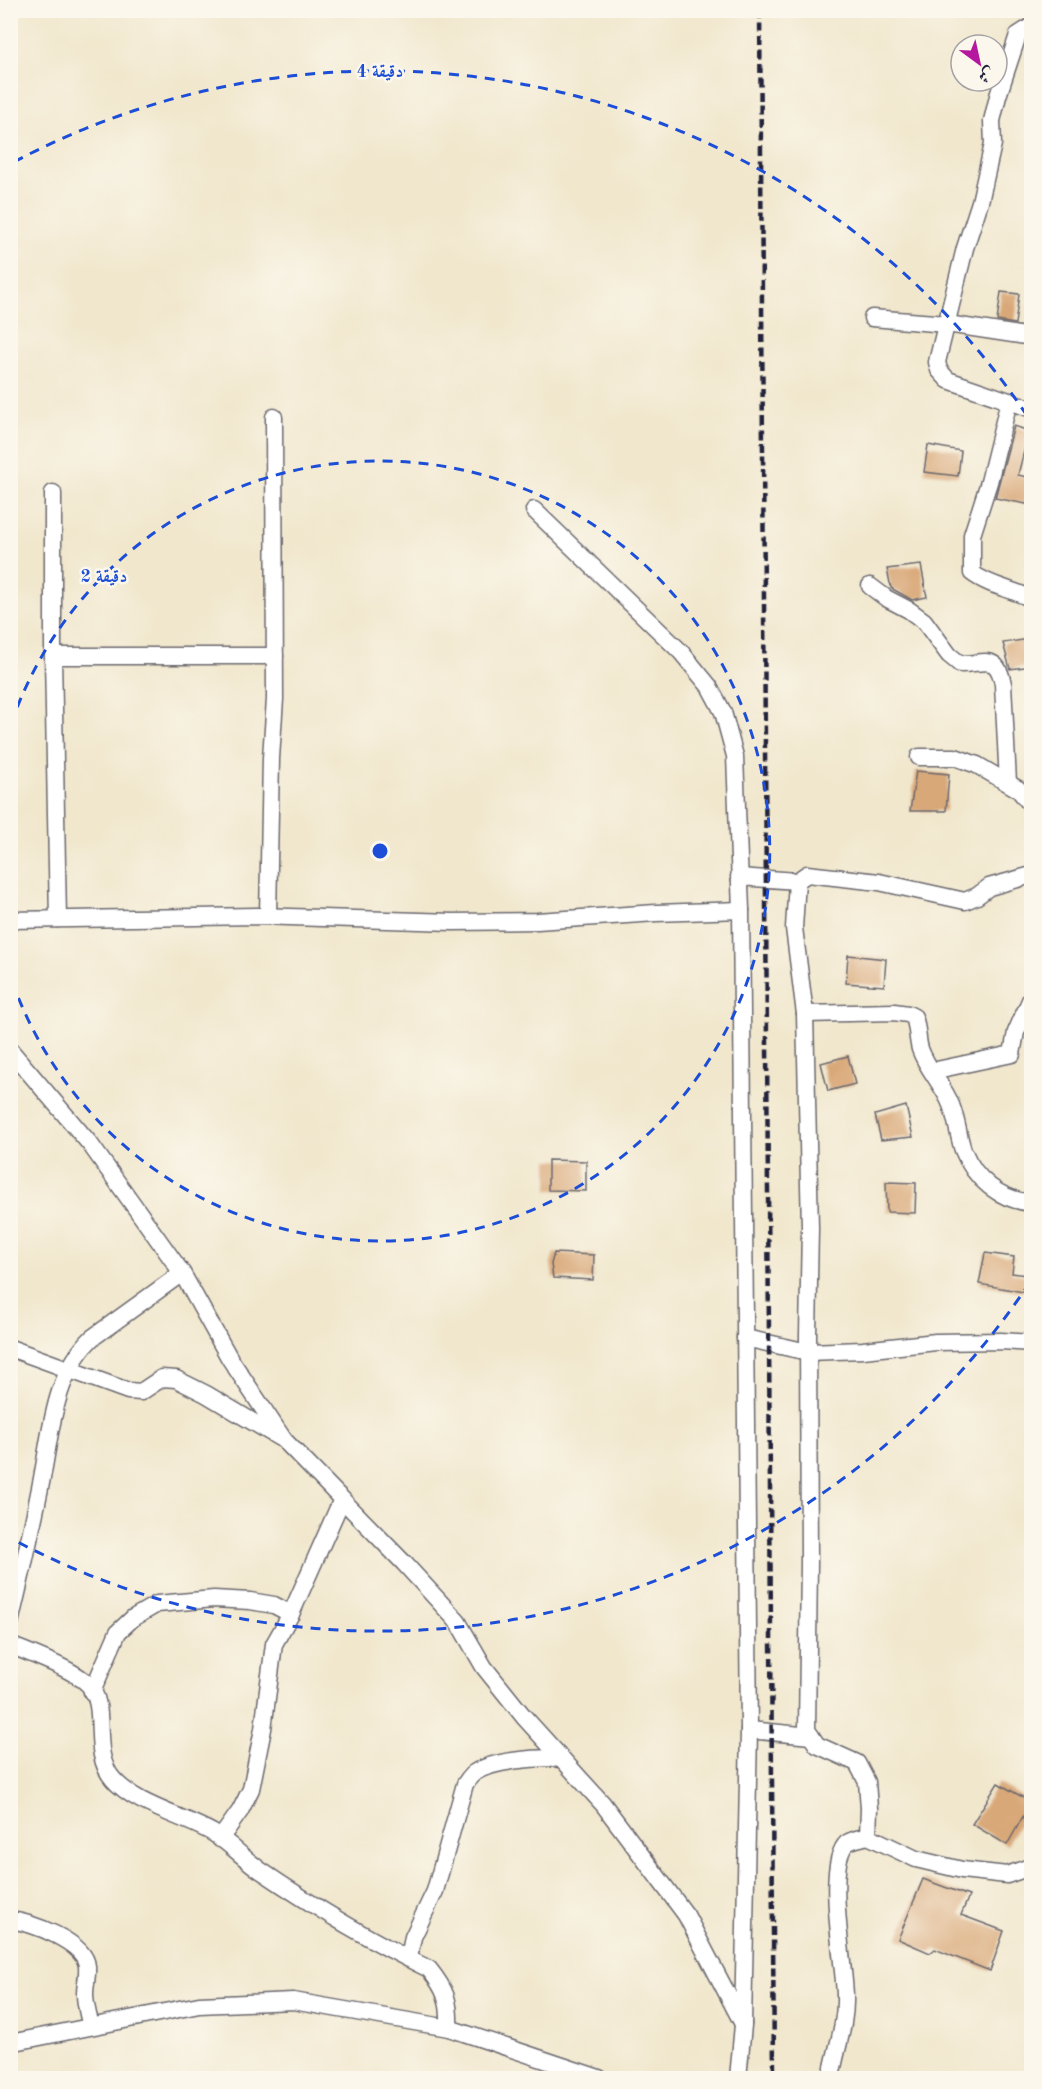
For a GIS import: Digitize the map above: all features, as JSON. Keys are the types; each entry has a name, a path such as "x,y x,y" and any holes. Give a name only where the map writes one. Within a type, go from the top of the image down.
{"street":[{"path":"1032,26 1018,35 998,96 992,121 993,144 980,202 965,248 937,362 939,370 948,380 1032,409"},
{"path":"872,318 947,324 1032,337"},
{"path":"1009,401 972,535 972,573 984,582 1012,589 1032,599"},
{"path":"268,916 271,758 275,699 274,417"},
{"path":"53,493 53,656 58,919"},
{"path":"534,510 681,651 709,686 723,712 735,756 741,910 749,1730 743,2025 738,2079"},
{"path":"870,586 924,621 949,655 960,664 983,662 994,664 1000,670 1003,684 1008,783"},
{"path":"53,656 275,656"},
{"path":"919,756 955,757 977,765 1018,789 1032,806"},
{"path":"739,877 796,881 807,874 879,882 965,902 989,887 1032,875"},
{"path":"796,881 794,928 805,1014 810,1228 807,1730 817,1745 857,1763 867,1782 868,1836"},
{"path":"10,920 268,916 453,922 537,921 741,910"},
{"path":"932,1071 1012,1054 1016,1032 1032,996"},
{"path":"805,1014 908,1014 914,1017 920,1047 948,1098 964,1150 972,1167 991,1189 1002,1196 1016,1202 1032,1203"},
{"path":"10,1050 90,1144 182,1273 230,1359 284,1440 458,1622 484,1667 524,1717 603,1804 686,1915 743,2025"},
{"path":"10,1623 41,1487 54,1412 70,1369 80,1350 92,1338 182,1273"},
{"path":"745,1338 808,1352 863,1350 936,1342 1032,1343"},
{"path":"10,1348 128,1391 148,1390 162,1378 176,1379 284,1440"},
{"path":"220,1839 240,1811 251,1789 263,1729 274,1644 291,1614 342,1499"},
{"path":"92,1692 118,1632 133,1618 157,1604 214,1599 250,1601 274,1605 291,1614"},
{"path":"10,1645 74,1675 88,1685 96,1698 99,1713 99,1740 103,1763 114,1780 136,1796 198,1825 259,1869 309,1901 429,1969 438,1980 450,2007 449,2028"},
{"path":"749,1730 811,1737"},
{"path":"409,1958 413,1937 438,1882 465,1784 474,1773 493,1766 532,1758 562,1759"},
{"path":"831,2079 846,1998 836,1918 836,1887 840,1852 848,1842 868,1836 916,1859 962,1870 1007,1875 1030,1867 1032,1864"},
{"path":"10,1920 39,1927 79,1951 87,1965 86,2002 91,2026"},
{"path":"10,2043 199,2006 293,2001 449,2028 599,2079"}],"building":[{"path":"1001,292 1019,294 1015,324 997,321"},
{"path":"1014,426 1029,431 1018,475 1032,478 1032,505 995,498"},
{"path":"928,445 961,451 958,476 924,472"},
{"path":"921,565 927,597 912,600 891,588 887,569"},
{"path":"1030,639 1032,666 1010,669 1003,643"},
{"path":"916,771 949,774 946,811 910,811"},
{"path":"848,955 886,959 884,986 846,983"},
{"path":"848,1056 855,1084 828,1091 821,1063"},
{"path":"906,1106 913,1137 881,1140 875,1115"},
{"path":"548,1160 586,1161 586,1191 548,1190"},
{"path":"886,1182 916,1183 915,1213 887,1212"},
{"path":"554,1253 594,1255 593,1280 553,1278 551,1264"},
{"path":"985,1253 1014,1257 1012,1273 1026,1275 1023,1292 979,1284"},
{"path":"998,1783 1031,1802 1007,1845 972,1824"},
{"path":"923,1879 969,1896 961,1915 1004,1931 990,1971 935,1949 930,1953 898,1939"}],"railway":[{"path":"760,10 774,2078"}]}
